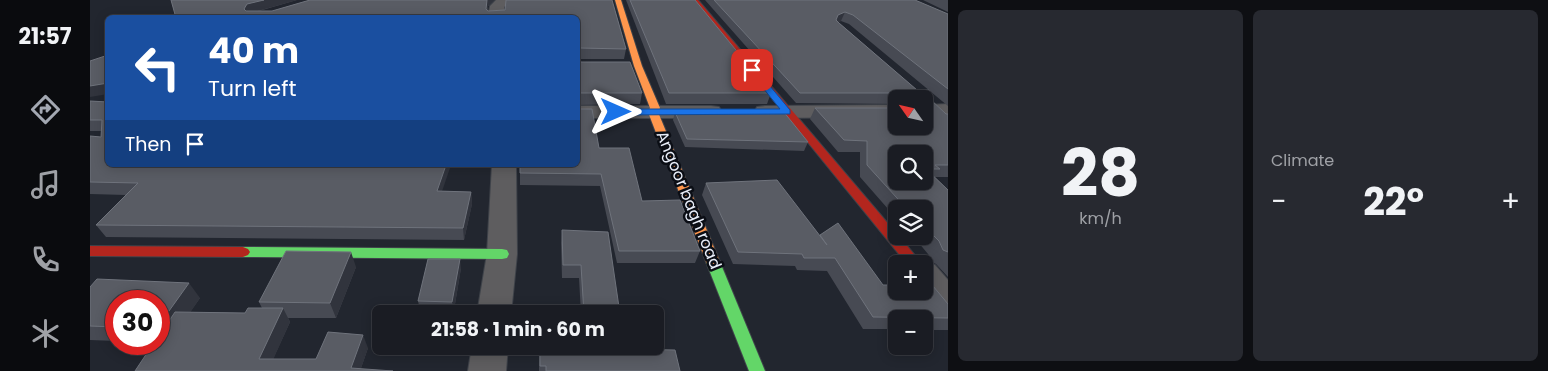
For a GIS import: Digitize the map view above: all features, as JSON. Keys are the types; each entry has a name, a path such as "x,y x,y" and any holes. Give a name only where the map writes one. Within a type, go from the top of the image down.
{"street":[{"path":"496,15 497,6 505,0"},
{"name":"Angoor bagh road","path":"618,0 630,65 654,108 757,371"},
{"path":"695,0 907,255"},
{"path":"580,112 888,111"},
{"path":"495,305 502,254 504,167"},
{"path":"90,252 502,254"},
{"path":"933,285 948,304"},
{"path":"487,371 489,355"}],"building":[{"path":"171,0 264,0 247,4 244,9 246,11 272,11 310,0 487,0 486,9 488,11 505,10 506,0 612,0 626,49 580,48 580,15 175,15"},
{"path":"630,0 695,0 771,93 669,93"},
{"path":"714,0 915,0 948,14 948,89 853,15 845,12 838,15 836,20 917,90 888,90 888,93 800,93"},
{"path":"105,56 105,84 90,86 90,61"},
{"path":"580,62 630,62 642,93 580,93"},
{"path":"90,101 105,102 105,167 445,167 437,191 471,192 463,228 96,225 138,183 90,182 90,136 101,137 102,120 90,120"},
{"path":"933,102 948,114 948,165 935,165 940,169 933,169 933,145 888,145 888,188 867,165 867,141 844,140 815,108 888,108 888,135 933,135"},
{"path":"580,109 592,109 599,148 629,148 642,201 680,200 700,251 619,251 601,174 520,173 520,167 580,167"},
{"path":"783,111 808,142 687,139 675,112"},
{"path":"933,176 948,190 948,252 943,250 939,241 933,235 933,200 899,200 890,190 933,190"},
{"path":"777,180 827,245 820,235 838,223 883,285 888,285 888,300 933,300 933,286 948,304 948,318 933,318 933,310 888,310 888,317 873,317 835,258 804,258 802,254 738,252 706,183"},
{"path":"562,230 608,232 619,305 583,305 581,265 563,265"},
{"path":"286,251 351,252 330,303 259,302"},
{"path":"428,259 460,259 452,302 418,301"},
{"path":"97,279 189,283 170,310 170,290 105,290 105,327 90,326 90,287"},
{"path":"248,308 283,308 259,359 316,359 328,332 363,335 351,368 393,371 135,371 146,355 170,355 170,320 175,312 245,313"},
{"path":"664,350 675,350 680,371 546,371 546,366 540,366 540,355 664,355"}],"traffic: fast":[{"path":"243,252 502,254"},
{"path":"713,262 757,371"}],"traffic: slow":[{"path":"618,0 638,66 655,108 653,112 713,262"}],"traffic: jam":[{"path":"695,0 908,255"},
{"path":"90,251 243,252"}],"route":[{"path":"616,112 787,112 752,70"}]}
